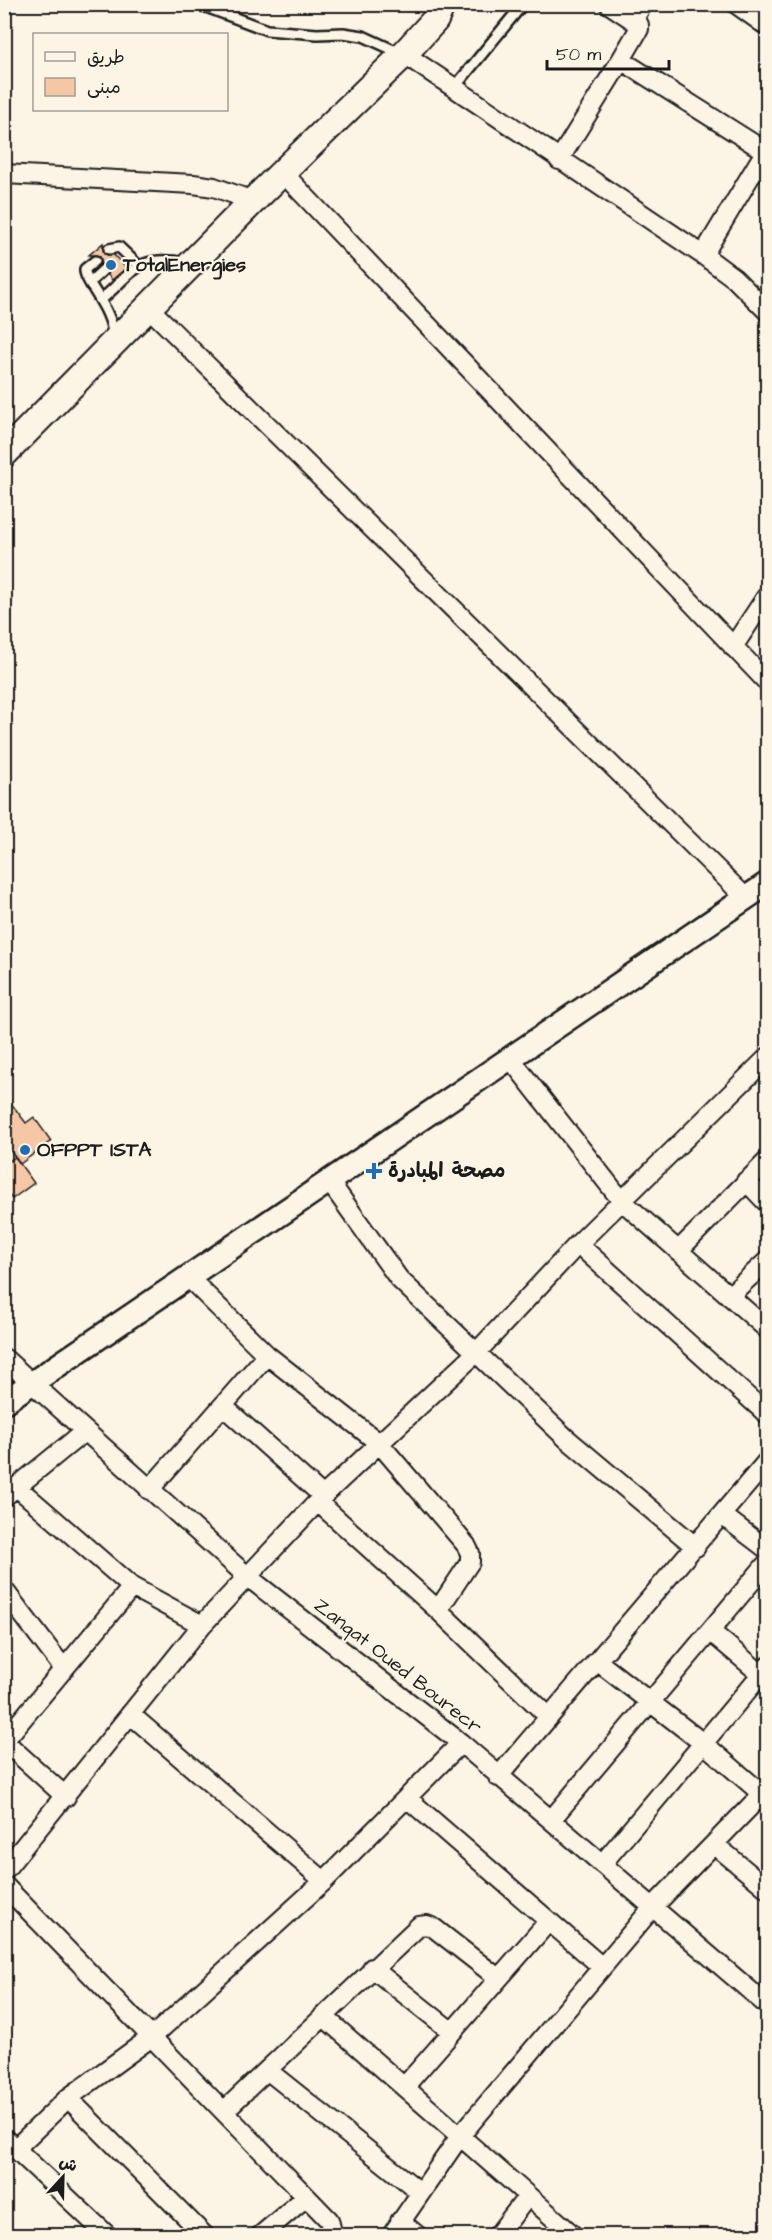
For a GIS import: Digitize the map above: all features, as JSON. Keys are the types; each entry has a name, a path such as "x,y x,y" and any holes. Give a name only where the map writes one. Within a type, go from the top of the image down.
{"main road":[{"path":"4,454 253,201 404,54 438,12 459,4"}],"street":[{"path":"559,160 639,29 638,12 609,4"},
{"path":"736,4 766,22"},
{"path":"404,54 703,255 734,278 768,312"},
{"path":"621,60 767,151 703,255"},
{"path":"4,174 193,184 214,187 253,201"},
{"path":"283,174 768,683"},
{"path":"149,308 745,897"},
{"path":"733,647 768,594"},
{"path":"4,1402 768,883"},
{"path":"4,1871 66,1797 202,1625 321,1499 476,1353 621,1200 768,1057"},
{"path":"510,1058 621,1200 768,1330"},
{"path":"678,1251 768,1160"},
{"path":"329,1181 399,1279 566,1438 696,1546"},
{"path":"746,1181 768,1204"},
{"path":"578,1244 768,1415"},
{"path":"729,1296 768,1260"},
{"path":"189,1278 267,1355 379,1443 470,1553 470,1562 438,1610"},
{"path":"149,1490 267,1355"},
{"name":"Zanqat Oued Bourecr","path":"4,1358 248,1577 461,1743 768,2006"},
{"path":"224,1406 549,1717"},
{"path":"84,1432 11,1492 132,1587 202,1625"},
{"path":"498,1777 768,1460"},
{"path":"722,1515 768,1550"},
{"path":"551,1820 648,1701 768,1562"},
{"path":"66,1797 4,1741 132,1587"},
{"path":"4,1590 64,1669"},
{"path":"602,1864 764,1670 710,1630"},
{"path":"418,2235 396,2228 460,2136 653,1907 766,1794 597,1661"},
{"path":"130,1714 324,1881"},
{"path":"108,2235 11,2143 153,2036 324,1881 408,1799 461,1743"},
{"path":"408,1799 602,1967"},
{"path":"714,1844 768,1889"},
{"path":"4,1885 329,2220 333,2235"},
{"path":"405,2086 548,1922"},
{"path":"224,2111 372,1968 419,1926 427,1925 498,1978"},
{"path":"372,1968 451,2031"},
{"path":"323,2016 574,2235"},
{"path":"267,2070 420,2192"},
{"path":"68,2098 205,2235"},
{"path":"496,2235 528,2196"},
{"path":"260,2235 306,2197"}],"lane":[{"path":"198,4 267,30 363,36 404,54"},
{"path":"454,88 523,4"},
{"path":"109,249 116,246 120,254 139,266"},
{"path":"102,299 139,266 150,260 159,259 192,264"},
{"path":"95,261 84,273 102,299 111,320 113,343"},
{"path":"90,282 103,270"}],"building":[{"name":"TotalEnergies","path":"103,243 104,254 114,255 126,268 112,280 108,275 108,266 101,264 100,256 89,255"},
{"name":"OFPPT ISTA","path":"4,1094 26,1123 34,1117 51,1141 20,1164 4,1142"},
{"path":"15,1157 34,1183 12,1199 4,1190 4,1165"}],"place":[{"name":"TotalEnergies","path":"111,265"},
{"name":"OFPPT ISTA","path":"25,1150"},
{"name":"مصحة المبادرة","path":"374,1171"}]}
